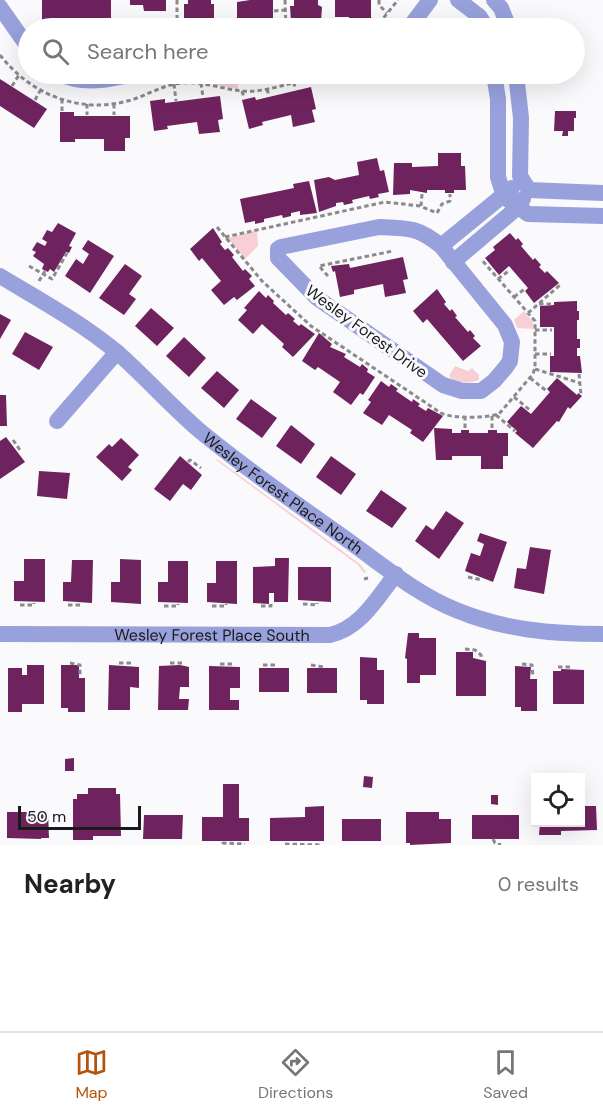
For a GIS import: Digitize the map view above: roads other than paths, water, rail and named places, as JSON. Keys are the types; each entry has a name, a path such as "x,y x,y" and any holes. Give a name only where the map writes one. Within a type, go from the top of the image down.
{"street":[{"path":"416,18 430,0"},
{"path":"458,0 480,18"},
{"path":"494,0 505,18"},
{"path":"0,7 18,33"},
{"path":"495,84 498,118 497,166 503,193 517,208 528,214 603,216"},
{"path":"517,84 520,118 520,176 526,185"},
{"path":"498,118 520,118"},
{"path":"453,262 517,208 526,185"},
{"path":"441,246 503,193 526,185 562,193 603,193"},
{"path":"562,193 562,215"},
{"name":"Wesley Forest Drive","path":"379,227 411,228 441,246 505,325 512,342 510,361 495,381 481,391 472,392 450,388 390,351 317,298 281,263 278,254 281,248 379,227"},
{"name":"Wesley Forest Place North","path":"0,276 64,314 117,352 182,415 219,446 435,600 455,610 498,624 544,632 603,634"},
{"path":"57,421 117,352"},
{"name":"Wesley Forest Place South","path":"0,634 330,635 347,629 358,621 396,574"}]}
